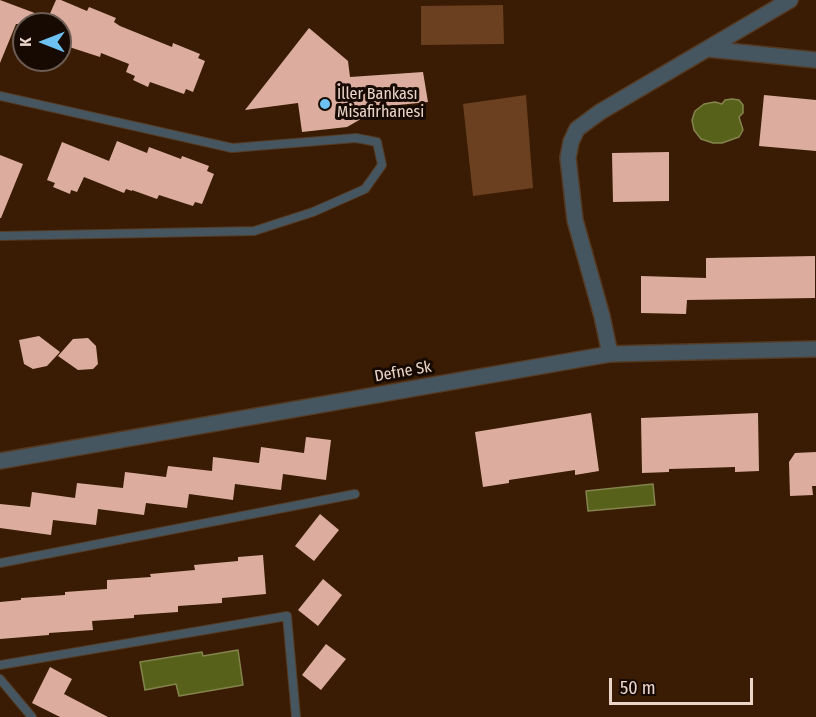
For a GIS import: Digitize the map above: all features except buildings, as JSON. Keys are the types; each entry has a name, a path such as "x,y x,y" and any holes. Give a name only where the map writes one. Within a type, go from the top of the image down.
{"street":[{"path":"610,354 602,316 574,220 567,158 577,129 600,112 790,0"},
{"path":"708,50 816,60"},
{"name":"Defne Sk","path":"0,461 610,354 816,350"}],"lane":[{"path":"0,96 232,148 356,138 377,141 382,165 366,189 313,212 254,231 0,236"},
{"path":"0,564 355,494"},
{"path":"0,665 287,616 296,717"},
{"path":"0,679 32,717"}],"shaded area":[{"path":"503,5 504,44 421,45 421,6"},
{"path":"526,95 533,188 473,196 463,104"},
{"path":"725,100 739,100 743,105 743,113 739,117 743,130 739,137 722,143 701,139 694,130 692,120 695,111 704,104 715,102 722,104"},
{"path":"653,484 655,505 588,511 586,491"},
{"path":"238,650 243,685 179,696 176,684 145,690 140,662 202,652 203,656"}],"place":[{"name":"İller Bankası Misafirhanesi","path":"325,104"}]}
